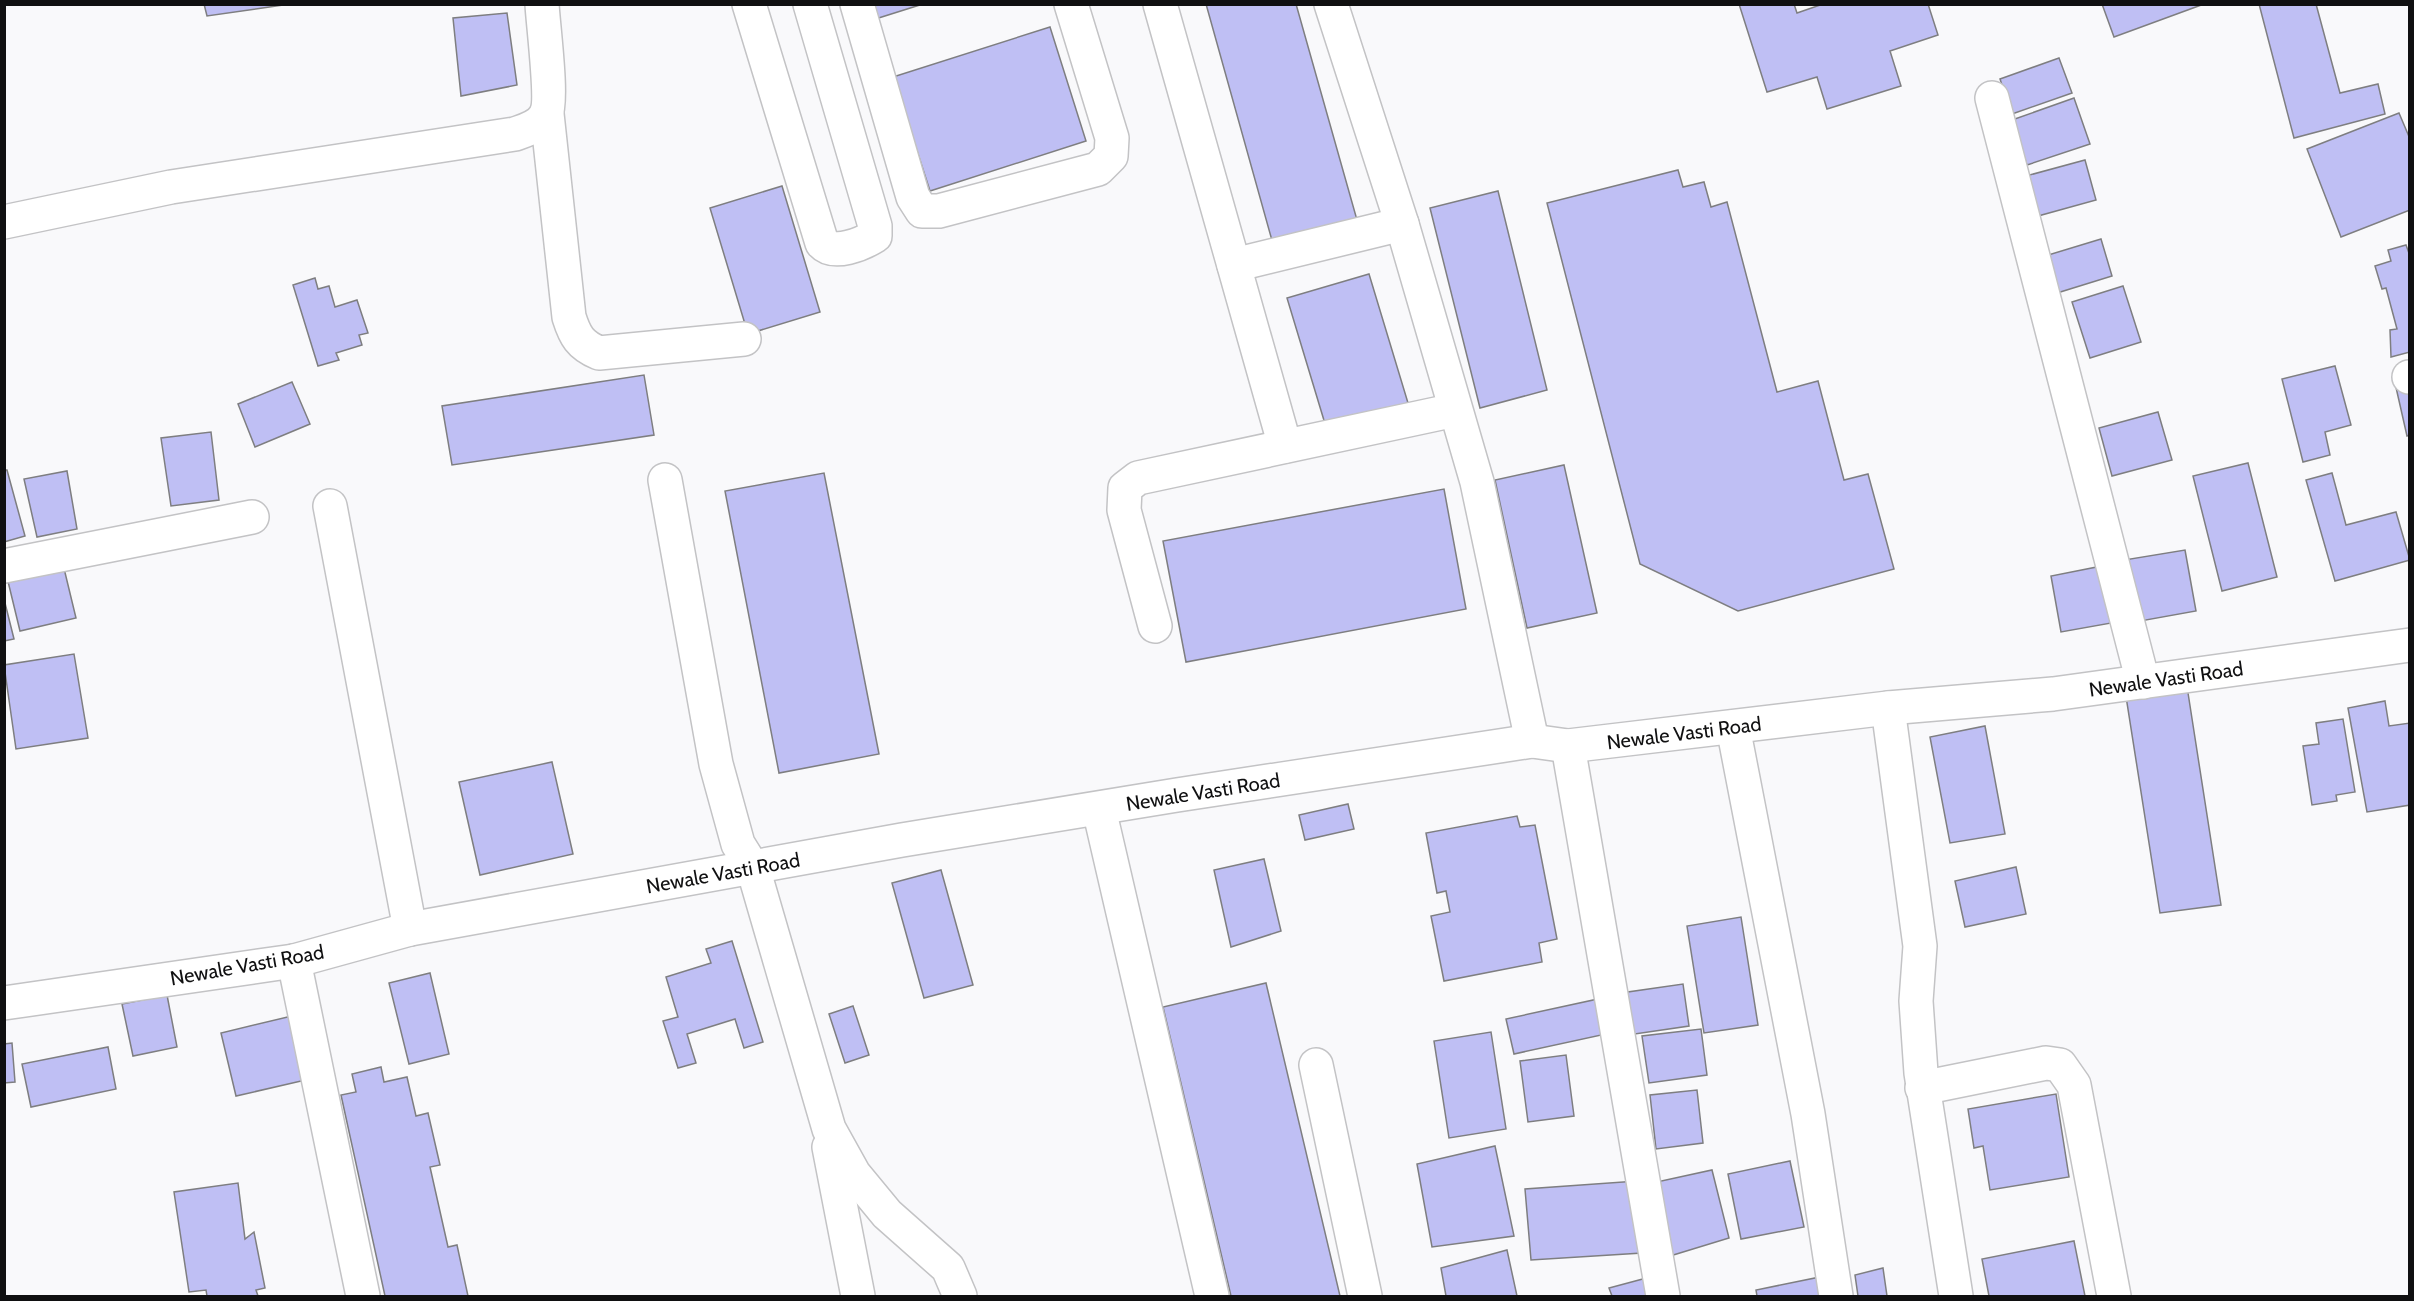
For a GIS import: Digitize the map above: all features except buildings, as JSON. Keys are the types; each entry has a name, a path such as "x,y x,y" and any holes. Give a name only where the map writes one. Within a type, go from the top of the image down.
{"street":[{"path":"542,4 548,92 547,114 569,317 574,332 583,346 599,353 744,339"},
{"path":"749,4 822,243 827,249 835,250 867,241 875,236 875,226 810,4"},
{"path":"857,4 913,197 922,211 939,211 1098,169 1111,156 1112,138 1071,4"},
{"path":"1160,4 1285,446"},
{"path":"1331,4 1402,224 1478,482 1532,741"},
{"path":"1992,98 2143,682"},
{"path":"4,222 171,187 515,134 535,126 547,114"},
{"path":"1234,265 1402,224"},
{"path":"1155,626 1124,510 1125,488 1138,478 1455,410"},
{"path":"665,480 716,765 738,844 753,868 829,1129 854,1173 887,1214 948,1268 960,1296"},
{"path":"330,506 410,929"},
{"path":"4,566 252,517"},
{"name":"Newale Vasti Road","path":"4,1003 294,961 410,929 902,840 1532,741 1568,747 1888,708 2053,694 2409,645"},
{"path":"1888,708 1920,946 1916,1001 1922,1088 1956,1296"},
{"path":"1733,727 1808,1114 1836,1296"},
{"path":"1568,747 1663,1296"},
{"path":"1099,809 1212,1296"},
{"path":"294,961 363,1296"},
{"path":"1922,1088 2046,1063 2060,1065 2074,1085 2114,1296"},
{"path":"1316,1065 1365,1296"},
{"path":"822,1107 858,1296"}]}
